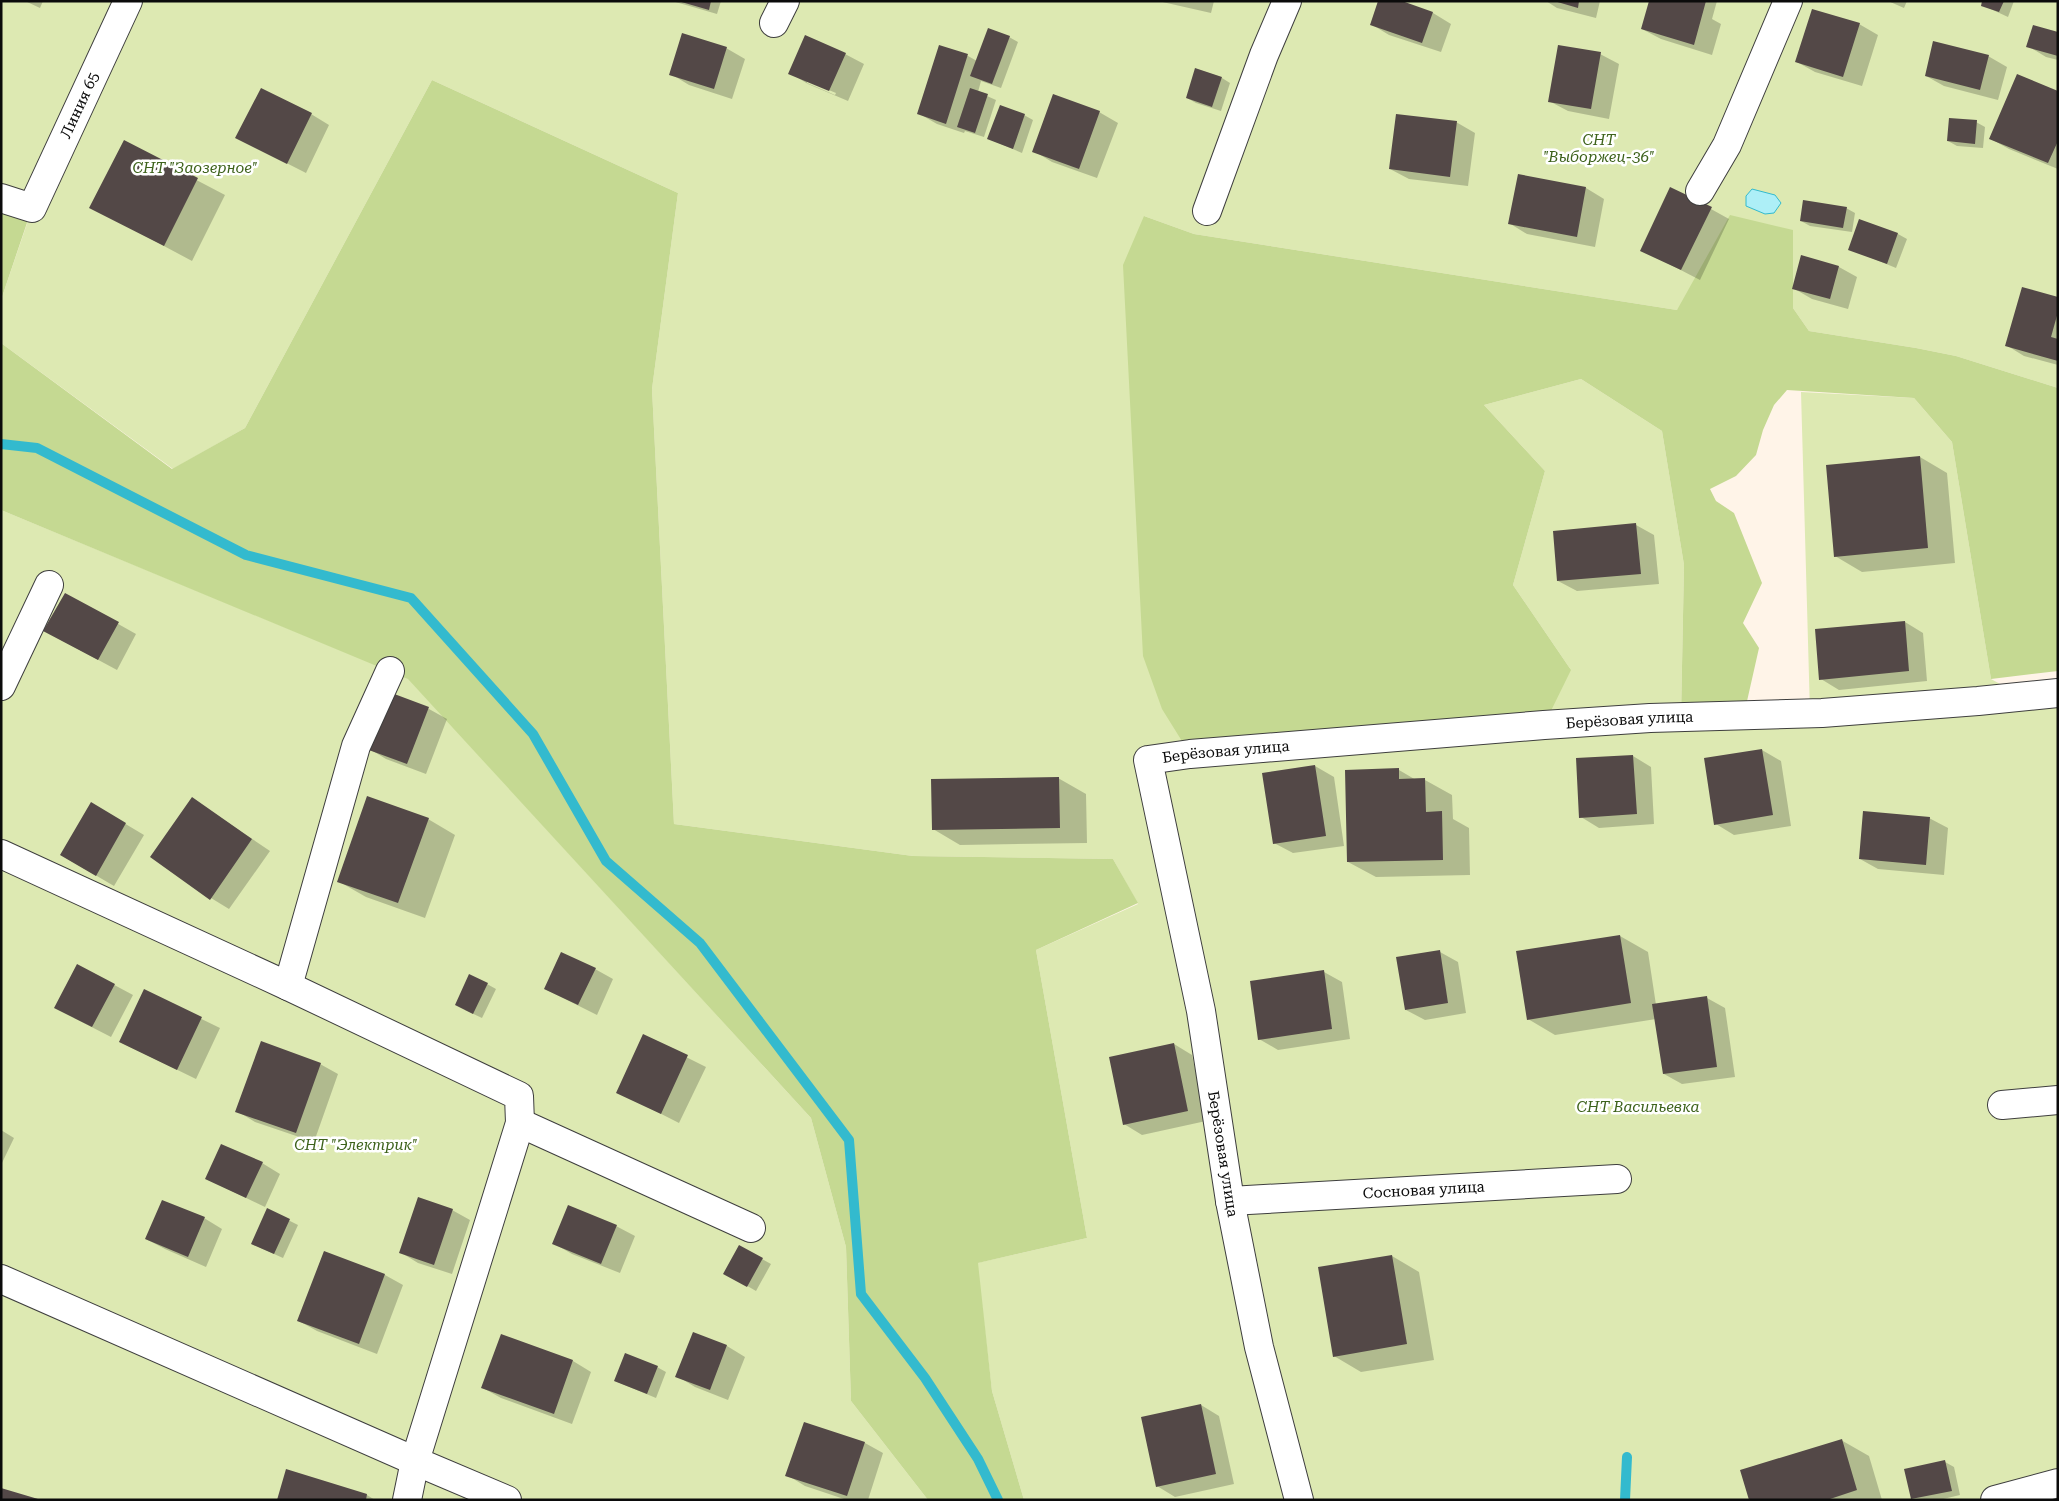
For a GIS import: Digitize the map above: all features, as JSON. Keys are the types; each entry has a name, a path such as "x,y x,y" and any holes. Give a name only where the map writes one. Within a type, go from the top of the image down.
{"street":[{"name":"Линия 65","path":"1,198 32,208 128,1"},
{"path":"1207,211 1264,55 1287,1"},
{"path":"1700,191 1727,145 1788,1"},
{"path":"1,686 49,585"},
{"path":"288,986 356,746 390,671"},
{"name":"Берёзовая улица","path":"1299,1500 1259,1347 1230,1201 1201,1011 1148,760 1200,753 1544,725 1650,718 1822,713 2058,693"},
{"path":"1,854 288,986 519,1096 520,1123 415,1462 407,1500"},
{"path":"2002,1105 2058,1100"},
{"path":"520,1123 751,1228"},
{"name":"Сосновая улица","path":"1230,1201 1617,1179"},
{"path":"1,1279 415,1462 507,1500"},
{"path":"1995,1500 2058,1483"}],"green space":[{"name":"СНТ Васильевка","path":"1,1 2058,1 2058,388 1956,356 1809,331 1793,308 1793,230 1677,310 1194,234 1144,216 1571,670 1513,585 1545,471 1484,405 1581,379 1662,431 1684,565 1681,716 1810,713 1801,392 1914,398 1952,442 1991,679 2022,696 2058,693 2058,1500 1024,1500 992,1391 977,1263 1087,1238 1036,950 1138,904 1113,859 913,856 674,824 652,389 678,193 432,80 245,428 173,469 1,343 1,300 32,209 1,198"},
{"path":"432,80 678,193 652,389 674,824 913,856 1113,859 1138,903 1036,950 1087,1238 978,1263 992,1391 1024,1500 928,1500 851,1401 846,1247 811,1118 408,679 1,510 1,343 172,469 245,428"},
{"path":"1,198 32,208 1,300"},
{"path":"1730,215 1793,230 1793,308 1809,331 1956,356 2058,388 2058,671 1991,679 1952,442 1914,398 1787,390 1774,405 1763,430 1756,455 1736,476 1710,489 1716,501 1734,513 1762,583 1743,623 1759,648 1745,710 1681,717 1684,565 1662,431 1581,379 1484,405 1545,471 1513,585 1571,670 1544,725 1190,754 1162,709 1143,656 1123,265 1144,216 1194,234 1677,310"},
{"name":"СНТ \"Электрик\"","path":"1,510 408,678 811,1118 846,1247 851,1401 928,1500 1,1500"}],"water":[{"path":"1752,189 1775,195 1781,203 1774,213 1765,214 1746,206 1746,196"}],"building":[{"path":"678,1 711,1 709,10"},
{"path":"1378,1 1402,1 1433,12 1422,43 1370,25"},
{"path":"1554,1 1579,1 1578,8"},
{"path":"1649,1 1706,1 1694,45 1641,29"},
{"path":"1982,1 2004,1 1999,12 1981,6"},
{"path":"1812,9 1860,23 1843,77 1795,62"},
{"path":"2033,25 2058,32 2058,56 2026,47"},
{"path":"988,28 1010,36 992,84 970,76"},
{"path":"682,33 727,47 714,89 669,75"},
{"path":"805,35 846,53 829,91 788,74"},
{"path":"1933,41 1989,55 1980,90 1925,76"},
{"path":"939,45 968,54 946,124 917,114"},
{"path":"1558,45 1601,52 1591,109 1548,102"},
{"path":"1195,68 1222,77 1212,107 1186,98"},
{"path":"2017,74 2058,91 2058,141 2048,163 1989,139"},
{"path":"261,88 312,113 287,164 235,138"},
{"path":"970,88 988,94 975,133 957,127"},
{"path":"1053,94 1100,111 1079,169 1032,152"},
{"path":"1000,105 1025,114 1013,149 987,139"},
{"path":"1396,114 1457,121 1450,177 1389,169"},
{"path":"1949,118 1977,120 1975,144 1947,141"},
{"path":"124,140 198,178 164,246 89,208"},
{"path":"1518,174 1586,187 1577,237 1508,224"},
{"path":"1670,187 1712,207 1681,270 1640,251"},
{"path":"1803,200 1847,207 1843,228 1800,221"},
{"path":"1859,219 1898,233 1887,264 1848,250"},
{"path":"1801,255 1839,266 1830,299 1792,289"},
{"path":"2022,287 2058,297 2058,312 2051,337 2058,339 2058,361 2005,346"},
{"path":"1920,456 1928,548 1834,557 1826,465"},
{"path":"1636,523 1641,574 1557,581 1553,531"},
{"path":"65,593 119,622 98,660 43,631"},
{"path":"1905,621 1909,671 1819,680 1815,629"},
{"path":"389,692 429,707 407,764 366,749"},
{"path":"1762,749 1773,815 1714,825 1704,758"},
{"path":"1633,755 1637,814 1579,818 1576,758"},
{"path":"1315,765 1326,836 1273,844 1262,773"},
{"path":"1399,768 1399,779 1425,778 1426,812 1442,811 1443,860 1347,862 1345,770"},
{"path":"1059,777 1060,828 932,830 931,779"},
{"path":"367,796 429,818 398,903 337,882"},
{"path":"192,797 252,839 210,900 150,857"},
{"path":"91,802 126,823 96,876 60,855"},
{"path":"1863,811 1930,817 1926,865 1859,859"},
{"path":"1620,935 1631,1003 1527,1020 1516,951"},
{"path":"1440,950 1448,1003 1405,1010 1396,957"},
{"path":"561,952 596,968 578,1005 544,989"},
{"path":"77,964 115,984 92,1027 54,1008"},
{"path":"1324,970 1332,1029 1258,1040 1250,981"},
{"path":"469,974 488,983 473,1014 455,1005"},
{"path":"144,989 202,1017 177,1070 119,1042"},
{"path":"1707,996 1717,1067 1663,1074 1652,1004"},
{"path":"643,1034 688,1055 661,1114 616,1093"},
{"path":"261,1041 321,1063 296,1133 235,1112"},
{"path":"1174,1043 1188,1111 1123,1125 1109,1057"},
{"path":"221,1144 263,1162 246,1198 205,1179"},
{"path":"418,1197 453,1209 434,1265 399,1253"},
{"path":"162,1200 205,1217 188,1257 145,1239"},
{"path":"568,1205 617,1225 601,1264 552,1244"},
{"path":"267,1208 290,1219 274,1254 251,1244"},
{"path":"739,1245 763,1258 747,1287 723,1274"},
{"path":"324,1251 385,1274 359,1344 297,1321"},
{"path":"1392,1255 1407,1344 1333,1357 1318,1267"},
{"path":"693,1332 727,1345 710,1390 675,1377"},
{"path":"501,1334 573,1360 554,1414 481,1388"},
{"path":"625,1353 658,1366 647,1394 614,1381"},
{"path":"1201,1404 1216,1474 1156,1487 1141,1417"},
{"path":"804,1422 865,1442 847,1496 785,1476"},
{"path":"1842,1439 1857,1490 1827,1500 1749,1500 1740,1470"},
{"path":"1945,1460 1952,1491 1911,1499 1904,1469"},
{"path":"286,1469 367,1494 366,1500 277,1500"},
{"path":"1,1488 38,1499 38,1500 1,1500"}],"waterway":[{"path":"1,444 37,448 246,555 411,598 533,734 606,861 700,943 849,1140 861,1294 925,1378 978,1459 998,1500"},
{"path":"1625,1500 1627,1457"}],"park label":[{"name":"СНТ \"Выборжец-36\"","path":"1599,148"},
{"name":"СНТ \"Заозерное\"","path":"195,168"}]}
